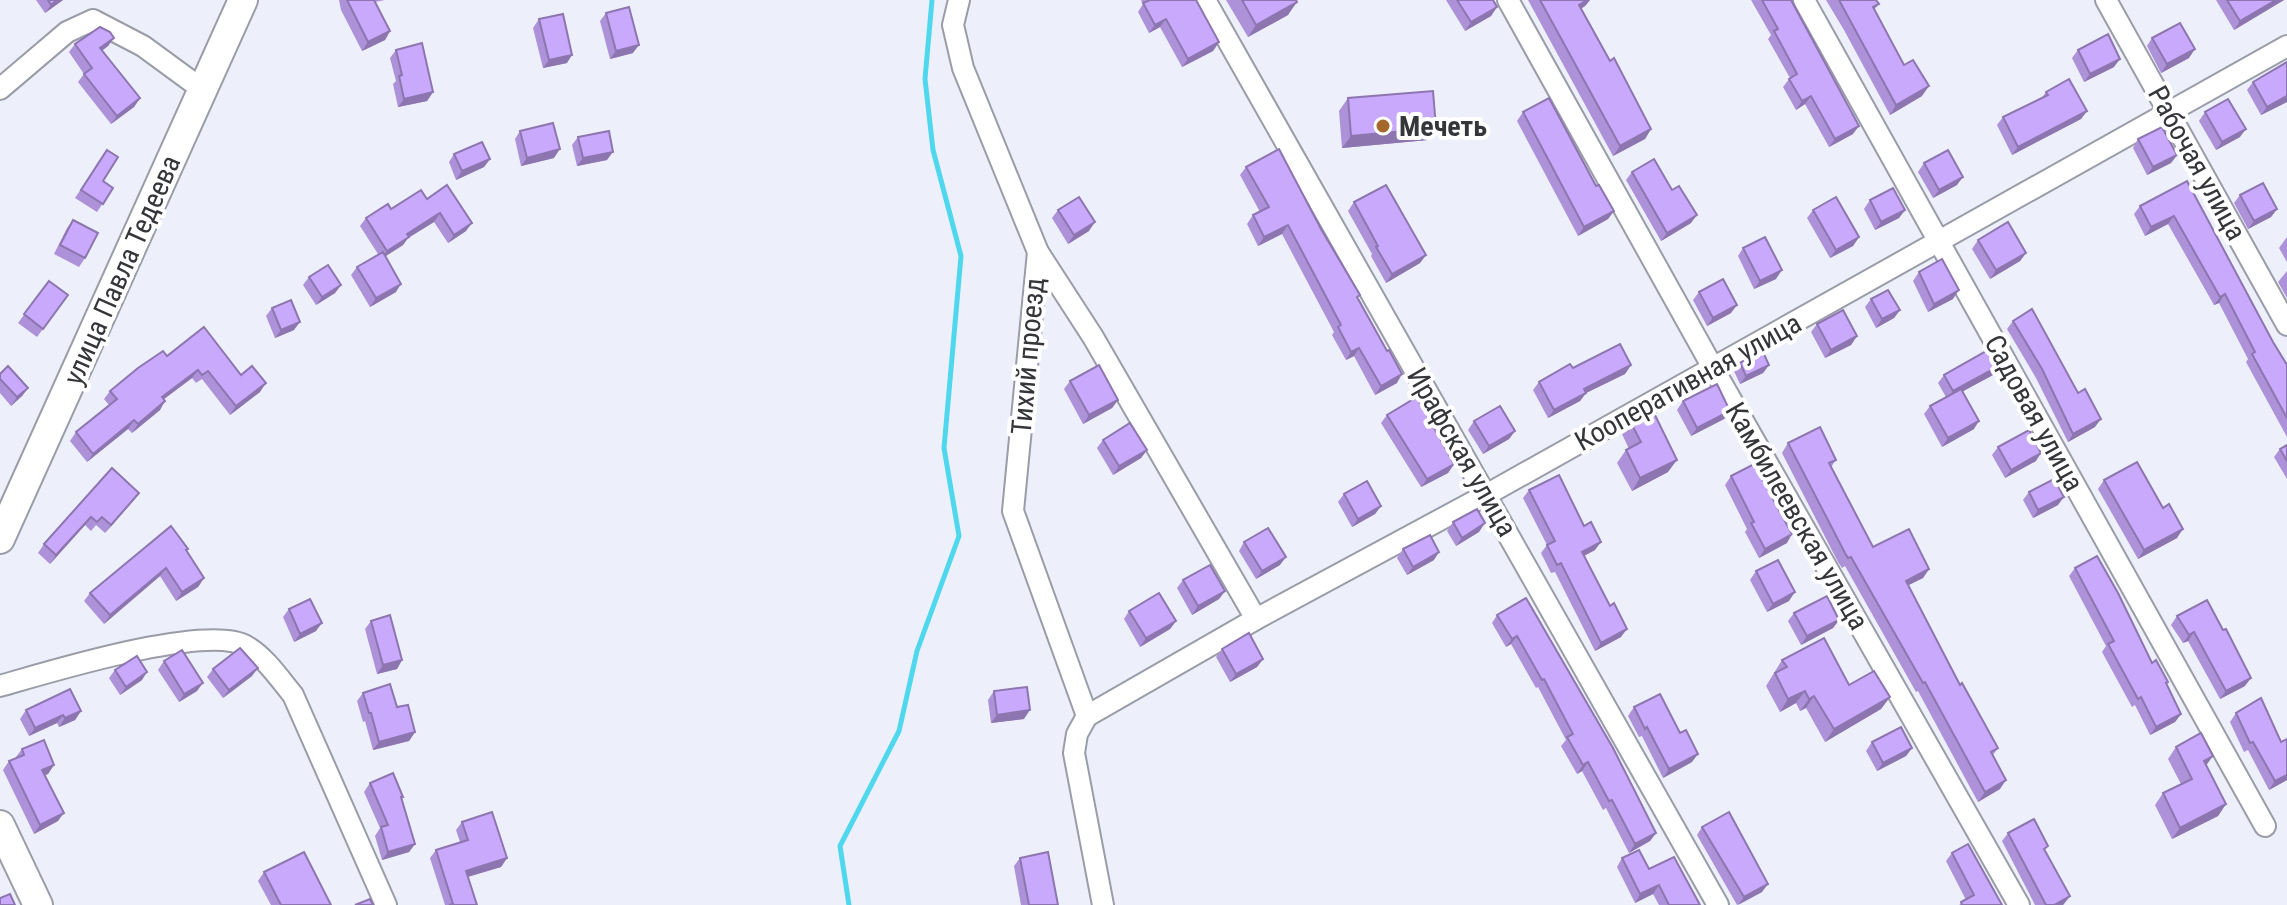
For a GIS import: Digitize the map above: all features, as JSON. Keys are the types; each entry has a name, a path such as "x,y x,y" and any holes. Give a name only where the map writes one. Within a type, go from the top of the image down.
{"main road":[{"name":"улица Павла Тедеева","path":"0,539 243,0"},
{"path":"0,825 38,905"}],"street":[{"name":"Тихий проезд","path":"959,0 953,25 963,68 1038,252 1013,511 1087,716"},
{"name":"Ирафская улица","path":"1205,0 1718,905"},
{"name":"Камбилеевская улица","path":"1508,0 1713,368 2019,905"},
{"name":"Садовая улица","path":"1804,0 2265,826"},
{"name":"Рабочая улица","path":"2106,0 2287,325"},
{"path":"0,89 67,32 93,20 143,46 203,90"},
{"name":"Кооперативная улица","path":"1087,716 2287,46"},
{"path":"1038,252 1093,337 1256,619"},
{"path":"0,686 111,654 225,639 246,645 271,667 293,695 386,905"},
{"path":"1087,716 1077,734 1074,753 1103,905"}],"building":[{"path":"347,0 374,0 390,31 368,42"},
{"path":"1150,0 1196,0 1219,42 1188,59 1166,19 1155,25 1143,3"},
{"path":"1242,0 1296,0 1297,2 1256,25"},
{"path":"1457,0 1493,0 1497,7 1471,22"},
{"path":"1540,0 1587,0 1579,5 1610,61 1614,58 1651,129 1620,146"},
{"path":"1762,0 1791,0 1859,126 1835,139 1811,96 1802,101 1789,79 1797,74 1774,31 1778,29"},
{"path":"1839,0 1876,0 1879,4 1873,7 1904,65 1913,60 1929,86 1896,105"},
{"path":"2227,0 2276,0 2240,21"},
{"path":"629,7 639,45 616,51 606,13"},
{"path":"563,14 572,55 549,60 539,19"},
{"path":"2180,23 2195,49 2167,64 2152,38"},
{"path":"100,27 114,38 100,48 140,98 117,116 84,74 92,68 75,44"},
{"path":"2108,34 2120,59 2090,74 2078,50"},
{"path":"422,43 433,92 404,99 396,50"},
{"path":"2287,62 2287,96 2267,107 2253,82"},
{"path":"2069,79 2087,111 2018,147 2003,117 2048,95 2046,92"},
{"name":"Мечеть","path":"1433,91 1436,128 1351,136 1348,98"},
{"path":"1549,98 1596,186 1599,185 1614,211 1584,227 1523,112"},
{"path":"2228,99 2246,129 2222,142 2205,112"},
{"path":"553,123 560,149 527,158 520,131"},
{"path":"2162,127 2177,155 2153,167 2138,139"},
{"path":"609,131 613,152 583,158 578,137"},
{"path":"482,142 490,159 462,171 454,154"},
{"path":"1279,149 1360,295 1357,297 1402,374 1381,386 1359,348 1351,352 1338,327 1341,325 1288,225 1264,237 1253,215 1269,207 1246,167"},
{"path":"107,150 118,157 103,181 113,188 103,204 81,190"},
{"path":"1948,150 1963,177 1939,190 1924,163"},
{"path":"1654,159 1672,190 1679,186 1697,215 1667,233 1632,172"},
{"path":"2187,181 2287,365 2287,418 2252,354 2255,352 2225,294 2220,297 2174,216 2151,227 2140,206"},
{"path":"2263,183 2277,209 2254,221 2240,195"},
{"path":"447,185 472,223 454,235 440,213 387,251 366,218 388,204 391,209 421,190 427,199"},
{"path":"1386,185 1426,255 1392,274 1354,202"},
{"path":"1893,188 1905,210 1881,222 1870,200"},
{"path":"1079,197 1095,222 1074,235 1058,210"},
{"path":"1836,197 1859,237 1836,250 1813,210"},
{"path":"73,220 98,233 85,258 60,245"},
{"path":"2008,222 2026,253 1996,270 1978,240"},
{"path":"1765,237 1782,270 1760,281 1743,248"},
{"path":"383,252 401,284 376,298 357,267"},
{"path":"1942,259 1959,290 1934,304 1919,272"},
{"path":"328,265 341,285 322,297 309,277"},
{"path":"1723,279 1737,305 1713,318 1699,292"},
{"path":"49,281 68,295 43,329 24,314"},
{"path":"1888,290 1900,310 1882,319 1871,299"},
{"path":"291,300 300,322 281,330 272,308"},
{"path":"2032,309 2078,393 2085,389 2101,419 2073,434 2042,369 2013,321"},
{"path":"1843,310 1857,336 1831,350 1817,324"},
{"path":"204,327 241,375 252,366 266,383 236,406 208,371 202,375 198,370 162,397 165,401 138,424 134,420 93,454 76,432 117,399 110,391 138,368 163,351 167,356"},
{"path":"1620,344 1631,365 1584,389 1586,393 1554,410 1539,382 1570,364 1573,368"},
{"path":"1990,349 1999,366 1953,391 1944,375"},
{"path":"1762,350 1769,365 1746,376 1740,363"},
{"path":"1099,365 1118,400 1089,415 1070,381"},
{"path":"8,366 28,388 17,397 0,379 0,374"},
{"path":"1717,384 1730,411 1697,428 1683,401"},
{"path":"1961,389 1979,421 1948,438 1930,406"},
{"path":"1417,397 1454,464 1427,479 1387,415"},
{"path":"1500,406 1515,431 1489,446 1474,421"},
{"path":"1652,409 1677,460 1640,478 1626,450 1641,442 1630,421"},
{"path":"1130,423 1147,450 1119,466 1103,440"},
{"path":"1820,427 1836,460 1829,463 1873,547 1909,529 1929,569 1906,581 1960,685 1962,683 1998,748 1991,752 2006,780 1985,792 1925,682 1851,557 1848,558 1845,553 1788,443"},
{"path":"2029,430 2041,453 2011,470 1998,447"},
{"path":"2287,445 2287,461 2280,449"},
{"path":"2137,462 2163,508 2169,504 2183,529 2144,550 2104,480"},
{"path":"1754,464 1792,534 1765,549 1731,476"},
{"path":"112,468 139,493 111,525 102,517 97,522 91,517 56,555 44,544"},
{"path":"1559,475 1584,526 1591,522 1601,542 1582,552 1610,606 1614,603 1627,629 1601,643 1561,563 1557,565 1547,545 1555,541 1529,490"},
{"path":"2054,479 2064,497 2038,510 2029,492"},
{"path":"1367,481 1381,506 1358,519 1344,494"},
{"path":"1477,509 1485,523 1462,538 1453,522"},
{"path":"171,526 204,578 182,592 166,568 110,615 90,593"},
{"path":"1268,528 1286,557 1262,571 1244,542"},
{"path":"1430,535 1439,552 1413,567 1403,549"},
{"path":"2097,556 2152,663 2156,660 2168,682 2181,714 2156,727 2108,644 2114,641 2075,568"},
{"path":"1778,560 1795,592 1773,604 1756,571"},
{"path":"1210,565 1225,591 1198,606 1183,580"},
{"path":"1159,593 1176,621 1146,638 1129,611"},
{"path":"1827,596 1839,620 1807,636 1794,613"},
{"path":"1526,598 1613,748 1656,833 1635,844 1588,762 1583,765 1567,737 1573,734 1544,679 1517,636 1512,639 1497,615"},
{"path":"310,599 322,623 300,634 289,609"},
{"path":"2207,600 2251,678 2226,691 2194,632 2189,635 2177,616"},
{"path":"390,615 402,660 383,665 371,621"},
{"path":"1249,633 1263,659 1236,674 1222,649"},
{"path":"1824,638 1849,685 1874,671 1890,697 1834,729 1814,696 1809,699 1805,691 1788,699 1775,673 1787,667 1782,660"},
{"path":"240,648 258,668 229,690 213,669"},
{"path":"182,650 203,683 184,694 164,661"},
{"path":"137,656 147,672 126,687 115,670"},
{"path":"390,684 397,707 408,705 415,732 379,742 363,693"},
{"path":"1027,687 1030,710 997,715 994,691"},
{"path":"70,689 81,711 65,718 63,715 35,728 26,710"},
{"path":"1660,694 1680,733 1686,730 1698,754 1669,769 1634,707"},
{"path":"2261,698 2281,742 2287,739 2287,775 2275,781 2253,742 2250,743 2236,713"},
{"path":"1901,727 1912,748 1883,763 1872,742"},
{"path":"2201,733 2213,756 2204,761 2226,804 2180,828 2163,793 2192,779 2176,747"},
{"path":"44,740 54,765 42,770 64,813 40,825 9,761 24,755 22,749"},
{"path":"393,773 403,797 415,844 388,852 381,827 388,825 370,783"},
{"path":"492,812 507,858 466,871 477,905 449,905 453,904 436,850 468,840 462,822"},
{"path":"1729,812 1768,884 1744,897 1702,827"},
{"path":"2034,819 2048,846 2044,849 2070,896 2054,905 2046,905 2008,833"},
{"path":"1968,844 2002,905 1962,905 1961,902 1974,895 1952,853"},
{"path":"1639,850 1649,869 1674,857 1700,905 1669,905 1659,885 1640,894 1622,858"},
{"path":"304,852 331,905 281,905 264,872"},
{"path":"1048,852 1058,905 1029,905 1020,858"},
{"path":"10,894 15,905 0,905 0,898"},
{"path":"370,899 373,905 355,905"}],"waterway":[{"path":"849,905 840,846 899,731 917,651 959,536 944,448 961,256 933,150 925,79 932,0"}],"place":[{"name":"Мечеть","path":"1383,126"}]}
